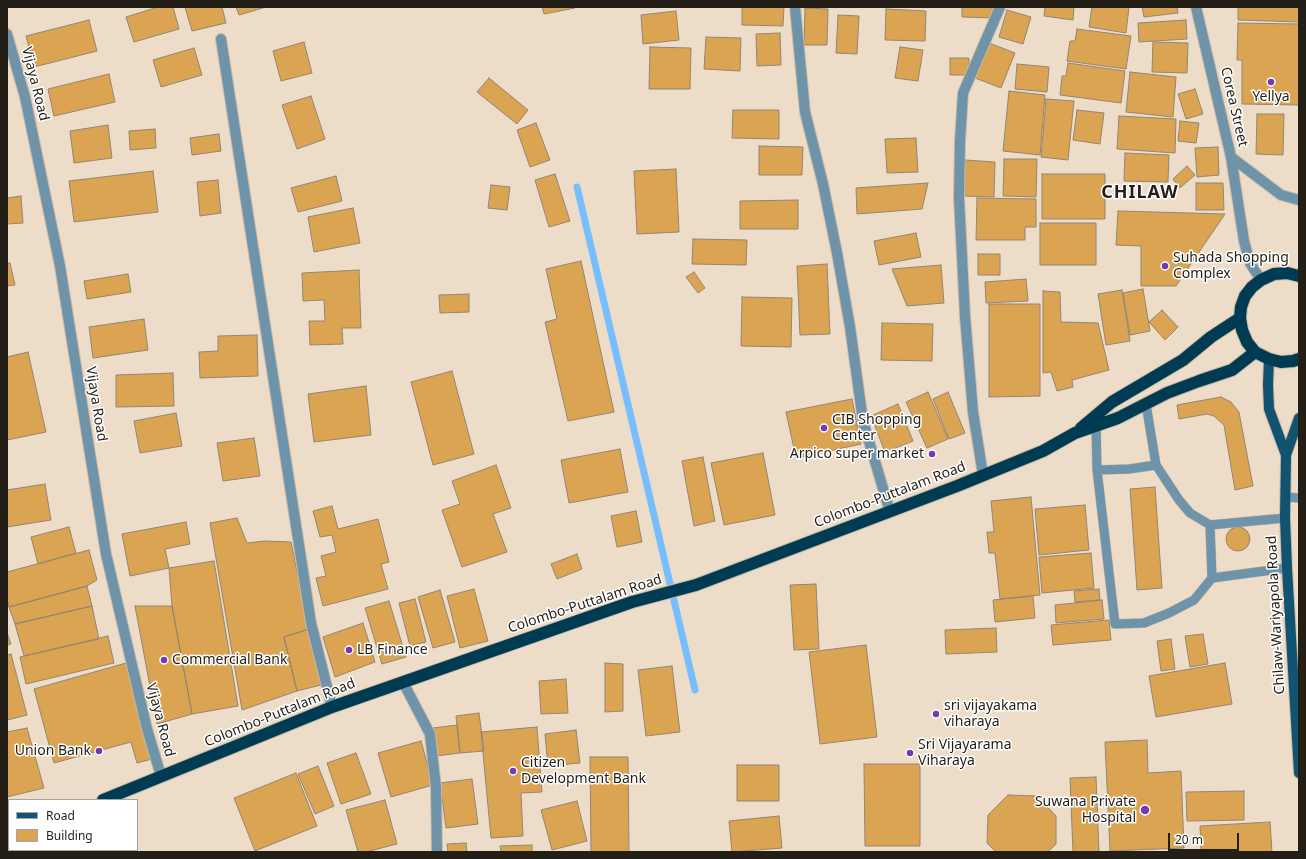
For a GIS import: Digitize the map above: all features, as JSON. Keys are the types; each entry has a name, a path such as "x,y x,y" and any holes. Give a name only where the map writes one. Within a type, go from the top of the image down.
{"highway":[{"path":"1299,276 1288,273 1274,274 1261,280 1252,287 1245,296 1241,307 1240,318 1242,330 1247,342 1255,352 1269,359 1281,362 1299,359"},
{"name":"Colombo-Puttalam Road","path":"1075,433 1112,402 1183,360 1211,337 1240,318"},
{"name":"Colombo-Puttalam Road","path":"105,799 332,707 632,602 696,585 890,512 1043,450 1075,433 1118,418 1193,383 1232,370 1255,352"}],"main road":[{"path":"1269,359 1269,408 1286,455"},
{"path":"1286,455 1299,418"},
{"name":"Chilaw-Wariyapola Road","path":"1286,455 1285,518 1287,568 1299,773"}],"street":[{"path":"795,7 805,112 823,184 838,261 850,327 863,421 890,512"},
{"path":"983,475 973,412 965,316 959,198 960,141 963,93 1000,7"},
{"name":"Corea Street","path":"1196,7 1231,157 1281,195 1299,200"},
{"name":"Vijaya Road","path":"7,34 25,97 60,266 106,554 147,729 161,776"},
{"path":"221,39 311,623 332,707"},
{"path":"1231,157 1244,241 1250,263 1261,280"},
{"path":"403,682 430,734 436,788 436,852"}],"lane":[{"path":"1146,404 1156,465 1179,500 1190,513 1210,525 1285,518"},
{"path":"1096,426 1097,470 1115,624 1144,623 1169,613 1194,600 1212,578 1210,525"},
{"path":"1097,470 1156,465"},
{"path":"1286,497 1299,498"},
{"path":"1212,578 1287,568"}],"building":[{"path":"158,7 173,7 179,29 134,42 126,17"},
{"path":"185,7 222,7 226,23 192,31"},
{"path":"236,7 266,7 239,15"},
{"path":"542,7 574,7 575,8 544,14"},
{"path":"742,7 784,7 783,26 742,25"},
{"path":"962,7 994,7 994,18 962,17"},
{"path":"1045,7 1074,7 1073,20 1044,16"},
{"path":"1092,7 1129,7 1126,33 1089,27"},
{"path":"1142,7 1177,7 1178,13 1144,17"},
{"path":"1238,7 1299,7 1299,22 1238,20"},
{"path":"805,8 828,9 827,45 804,45"},
{"path":"886,9 926,11 925,41 885,40"},
{"path":"1007,10 1031,17 1023,44 999,37"},
{"path":"676,11 679,40 643,44 641,15"},
{"path":"838,15 859,16 857,54 836,53"},
{"path":"89,20 97,51 34,67 26,36"},
{"path":"1186,20 1187,39 1139,42 1138,23"},
{"name":"Yellya","path":"1238,23 1299,24 1299,105 1242,104 1242,60 1237,60"},
{"path":"1077,29 1131,36 1126,69 1067,61 1070,41 1075,41"},
{"path":"780,33 781,65 757,66 756,34"},
{"path":"706,37 741,38 740,71 704,69"},
{"path":"304,42 312,73 281,81 273,51"},
{"path":"1153,42 1188,43 1187,73 1152,72"},
{"path":"989,43 1015,53 1001,88 975,78"},
{"path":"650,47 691,48 690,89 649,89"},
{"path":"900,47 923,50 918,81 895,78"},
{"path":"194,48 202,75 161,87 153,60"},
{"path":"950,58 969,58 969,75 950,75"},
{"path":"1068,63 1125,71 1121,103 1060,95 1062,76 1066,76"},
{"path":"1017,64 1049,67 1047,92 1015,89"},
{"path":"1130,72 1176,77 1173,117 1126,112"},
{"path":"109,74 115,102 54,116 48,89"},
{"path":"489,78 528,110 517,124 477,92"},
{"path":"1195,89 1203,114 1186,119 1178,94"},
{"path":"1009,91 1045,95 1040,155 1003,151"},
{"path":"311,96 325,139 297,149 282,105"},
{"path":"1046,99 1074,101 1068,160 1041,157"},
{"path":"733,110 779,110 779,139 732,138"},
{"path":"1077,110 1104,113 1100,144 1073,140"},
{"path":"1257,114 1284,114 1283,155 1256,154"},
{"path":"1119,116 1176,119 1175,153 1117,149"},
{"path":"1180,121 1199,123 1196,143 1178,141"},
{"path":"536,123 550,160 530,167 517,130"},
{"path":"108,125 112,158 74,163 70,131"},
{"path":"155,129 156,148 130,150 129,131"},
{"path":"219,134 221,151 192,155 190,138"},
{"path":"916,138 918,172 887,173 885,139"},
{"path":"759,146 803,147 802,175 759,175"},
{"path":"1218,147 1219,175 1197,177 1195,148"},
{"path":"1125,153 1169,155 1168,182 1124,181"},
{"path":"1004,159 1037,159 1036,197 1003,196"},
{"path":"965,160 995,162 994,197 964,196"},
{"path":"1187,166 1195,175 1180,188 1173,179"},
{"path":"676,169 679,232 637,234 634,171"},
{"path":"153,171 158,212 74,222 69,181"},
{"path":"555,174 570,221 549,227 535,180"},
{"path":"1042,174 1105,174 1105,219 1042,219"},
{"path":"336,176 342,201 298,212 291,188"},
{"path":"218,180 221,213 200,216 197,182"},
{"path":"928,183 922,209 857,214 856,188"},
{"path":"1196,183 1223,183 1224,210 1196,210"},
{"path":"491,185 510,187 507,210 488,208"},
{"path":"21,196 23,223 7,224 7,198"},
{"path":"977,198 1036,199 1036,227 1025,227 1025,240 976,240"},
{"path":"798,200 798,229 740,229 740,201"},
{"path":"353,208 360,243 314,252 308,217"},
{"name":"Suhada Shopping Complex","path":"1118,211 1225,214 1176,286 1141,286 1141,246 1116,245"},
{"path":"1040,223 1096,223 1096,265 1040,265"},
{"path":"916,233 921,257 879,265 874,241"},
{"path":"693,239 747,240 746,265 692,264"},
{"path":"978,254 1000,254 1000,275 978,275"},
{"path":"581,261 614,412 568,421 545,322 557,319 546,269"},
{"path":"10,263 15,285 7,286 7,264"},
{"path":"827,264 830,334 800,335 797,266"},
{"path":"941,265 944,303 907,306 892,269"},
{"path":"359,270 361,328 342,328 343,344 310,345 309,321 325,321 324,300 303,301 302,273"},
{"path":"694,272 705,288 698,293 686,277"},
{"path":"128,274 131,292 87,299 84,281"},
{"path":"1026,279 1028,301 986,303 985,282"},
{"path":"1143,289 1150,331 1130,335 1123,293"},
{"path":"1122,290 1130,341 1106,345 1098,294"},
{"path":"1043,291 1060,292 1061,322 1098,323 1109,370 1072,380 1073,387 1057,391 1051,372 1043,373"},
{"path":"469,294 469,312 440,313 439,295"},
{"path":"742,297 792,298 791,347 741,346"},
{"path":"989,304 1040,304 1040,396 989,397"},
{"path":"1162,310 1178,327 1165,340 1149,322"},
{"path":"144,319 148,350 93,358 89,327"},
{"path":"882,323 933,324 932,361 881,360"},
{"path":"257,335 258,376 200,378 199,352 218,351 218,336"},
{"path":"28,352 46,432 7,440 7,357"},
{"path":"452,371 474,454 433,465 411,382"},
{"path":"173,373 174,406 116,407 116,375"},
{"path":"366,386 371,435 314,442 308,394"},
{"path":"928,392 948,439 927,448 906,402"},
{"path":"948,392 965,433 949,439 933,399"},
{"path":"1221,397 1231,402 1239,412 1253,486 1235,490 1224,425 1214,416 1207,414 1179,419 1177,405"},
{"name":"CIB Shopping Center","path":"852,399 861,444 796,458 786,412"},
{"path":"898,404 913,441 885,452 871,416"},
{"path":"176,413 182,446 140,453 134,421"},
{"path":"254,438 260,476 223,481 217,443"},
{"path":"620,449 628,492 569,503 561,460"},
{"path":"763,453 775,515 724,525 711,463"},
{"path":"703,457 715,521 694,526 682,461"},
{"path":"496,465 511,508 493,514 507,552 462,567 442,510 460,504 452,481"},
{"path":"45,484 51,520 7,527 7,490"},
{"path":"1155,487 1162,588 1137,590 1130,489"},
{"path":"1031,497 1040,595 1000,599 995,553 989,553 987,532 994,532 991,501"},
{"path":"1085,505 1089,550 1039,555 1035,509"},
{"path":"332,506 338,529 378,519 389,562 381,564 388,589 323,606 316,578 326,576 321,556 336,552 332,535 320,537 313,511"},
{"path":"636,511 642,542 617,547 611,516"},
{"path":"237,518 247,543 264,541 291,542 309,629 284,637 297,691 242,710 210,523"},
{"path":"186,522 190,544 165,549 169,568 130,576 122,534"},
{"path":"69,527 76,553 38,564 31,537"},
{"path":"1238,527 1246,531 1250,539 1246,547 1238,551 1230,547 1226,539 1230,531"},
{"path":"89,550 97,580 87,586 9,607 7,600 7,572"},
{"path":"1091,553 1094,588 1042,593 1039,557"},
{"path":"577,554 582,569 557,579 551,564"},
{"path":"214,561 238,706 192,714 172,606 169,568"},
{"path":"816,584 819,649 794,650 790,585"},
{"path":"87,586 92,606 15,624 9,607"},
{"path":"474,589 488,641 460,648 447,596"},
{"path":"1099,589 1100,600 1075,602 1074,591"},
{"path":"440,590 455,642 433,648 418,597"},
{"path":"1033,596 1035,618 995,622 993,600"},
{"path":"415,599 426,642 410,646 399,603"},
{"path":"1102,600 1104,619 1056,623 1055,605"},
{"path":"389,601 406,657 382,664 365,608"},
{"path":"92,606 99,639 24,656 15,624"},
{"name":"Commercial Bank","path":"135,606 172,606 192,714 157,724"},
{"path":"1109,620 1111,640 1053,645 1051,625"},
{"name":"LB Finance","path":"363,623 375,662 335,677 323,637"},
{"path":"996,628 997,652 946,654 945,630"},
{"path":"309,629 321,685 297,691 284,637"},
{"path":"7,633 11,644 7,645"},
{"path":"1203,634 1208,664 1190,667 1185,636"},
{"path":"108,636 114,663 26,684 20,657"},
{"path":"1171,639 1175,669 1161,671 1157,641"},
{"path":"866,645 877,737 820,744 809,652"},
{"path":"11,654 27,715 7,720 7,655"},
{"path":"126,663 152,759 137,763 131,742 54,763 34,689"},
{"path":"605,663 623,664 623,711 605,712"},
{"path":"1225,663 1232,704 1156,717 1149,676"},
{"path":"672,666 680,732 646,736 638,670"},
{"path":"566,679 568,713 541,714 539,681"},
{"path":"479,713 484,751 460,753 456,716"},
{"path":"457,725 460,753 436,756 433,728"},
{"name":"Citizen Development Bank","path":"537,727 542,792 521,793 523,836 491,838 481,732"},
{"path":"27,728 44,788 7,797 7,732"},
{"path":"576,730 580,763 548,766 545,734"},
{"name":"Suwana Private Hospital","path":"1147,740 1148,773 1181,771 1184,848 1110,851 1105,742"},
{"path":"421,741 433,785 391,797 378,753"},
{"path":"356,753 371,794 341,804 327,763"},
{"path":"590,757 628,757 629,852 591,852"},
{"path":"864,764 920,764 920,846 865,846"},
{"path":"737,765 779,765 779,801 737,801"},
{"path":"318,766 334,806 315,814 298,774"},
{"path":"296,773 317,826 255,851 234,798"},
{"path":"1096,777 1099,852 1073,852 1070,778"},
{"path":"472,779 478,824 446,828 440,783"},
{"path":"1244,791 1244,820 1187,821 1186,792"},
{"path":"1008,795 1037,796 1056,816 1056,844 1048,852 996,852 987,843 988,815"},
{"path":"385,800 397,844 366,852 358,852 346,810"},
{"path":"577,801 587,841 552,850 541,810"},
{"path":"779,816 782,848 732,852 729,821"},
{"path":"1270,822 1272,852 1201,852 1200,826"},
{"path":"466,843 467,852 448,852 447,844"},
{"path":"532,845 532,852 501,852 500,846"}],"waterway":[{"path":"577,187 695,690"}],"place":[{"name":"Yellya","path":"1271,82"},
{"name":"Suhada Shopping Complex","path":"1165,266"},
{"name":"CIB Shopping Center","path":"824,428"},
{"name":"Arpico super market","path":"932,454"},
{"name":"LB Finance","path":"349,650"},
{"name":"Commercial Bank","path":"164,660"},
{"name":"sri vijayakama viharaya","path":"936,714"},
{"name":"Union Bank","path":"99,751"},
{"name":"Sri Vijayarama Viharaya","path":"910,753"},
{"name":"Citizen Development Bank","path":"513,771"},
{"name":"Suwana Private Hospital","path":"1145,810"}],"district":[{"name":"CHILAW","path":"1140,193"}]}
